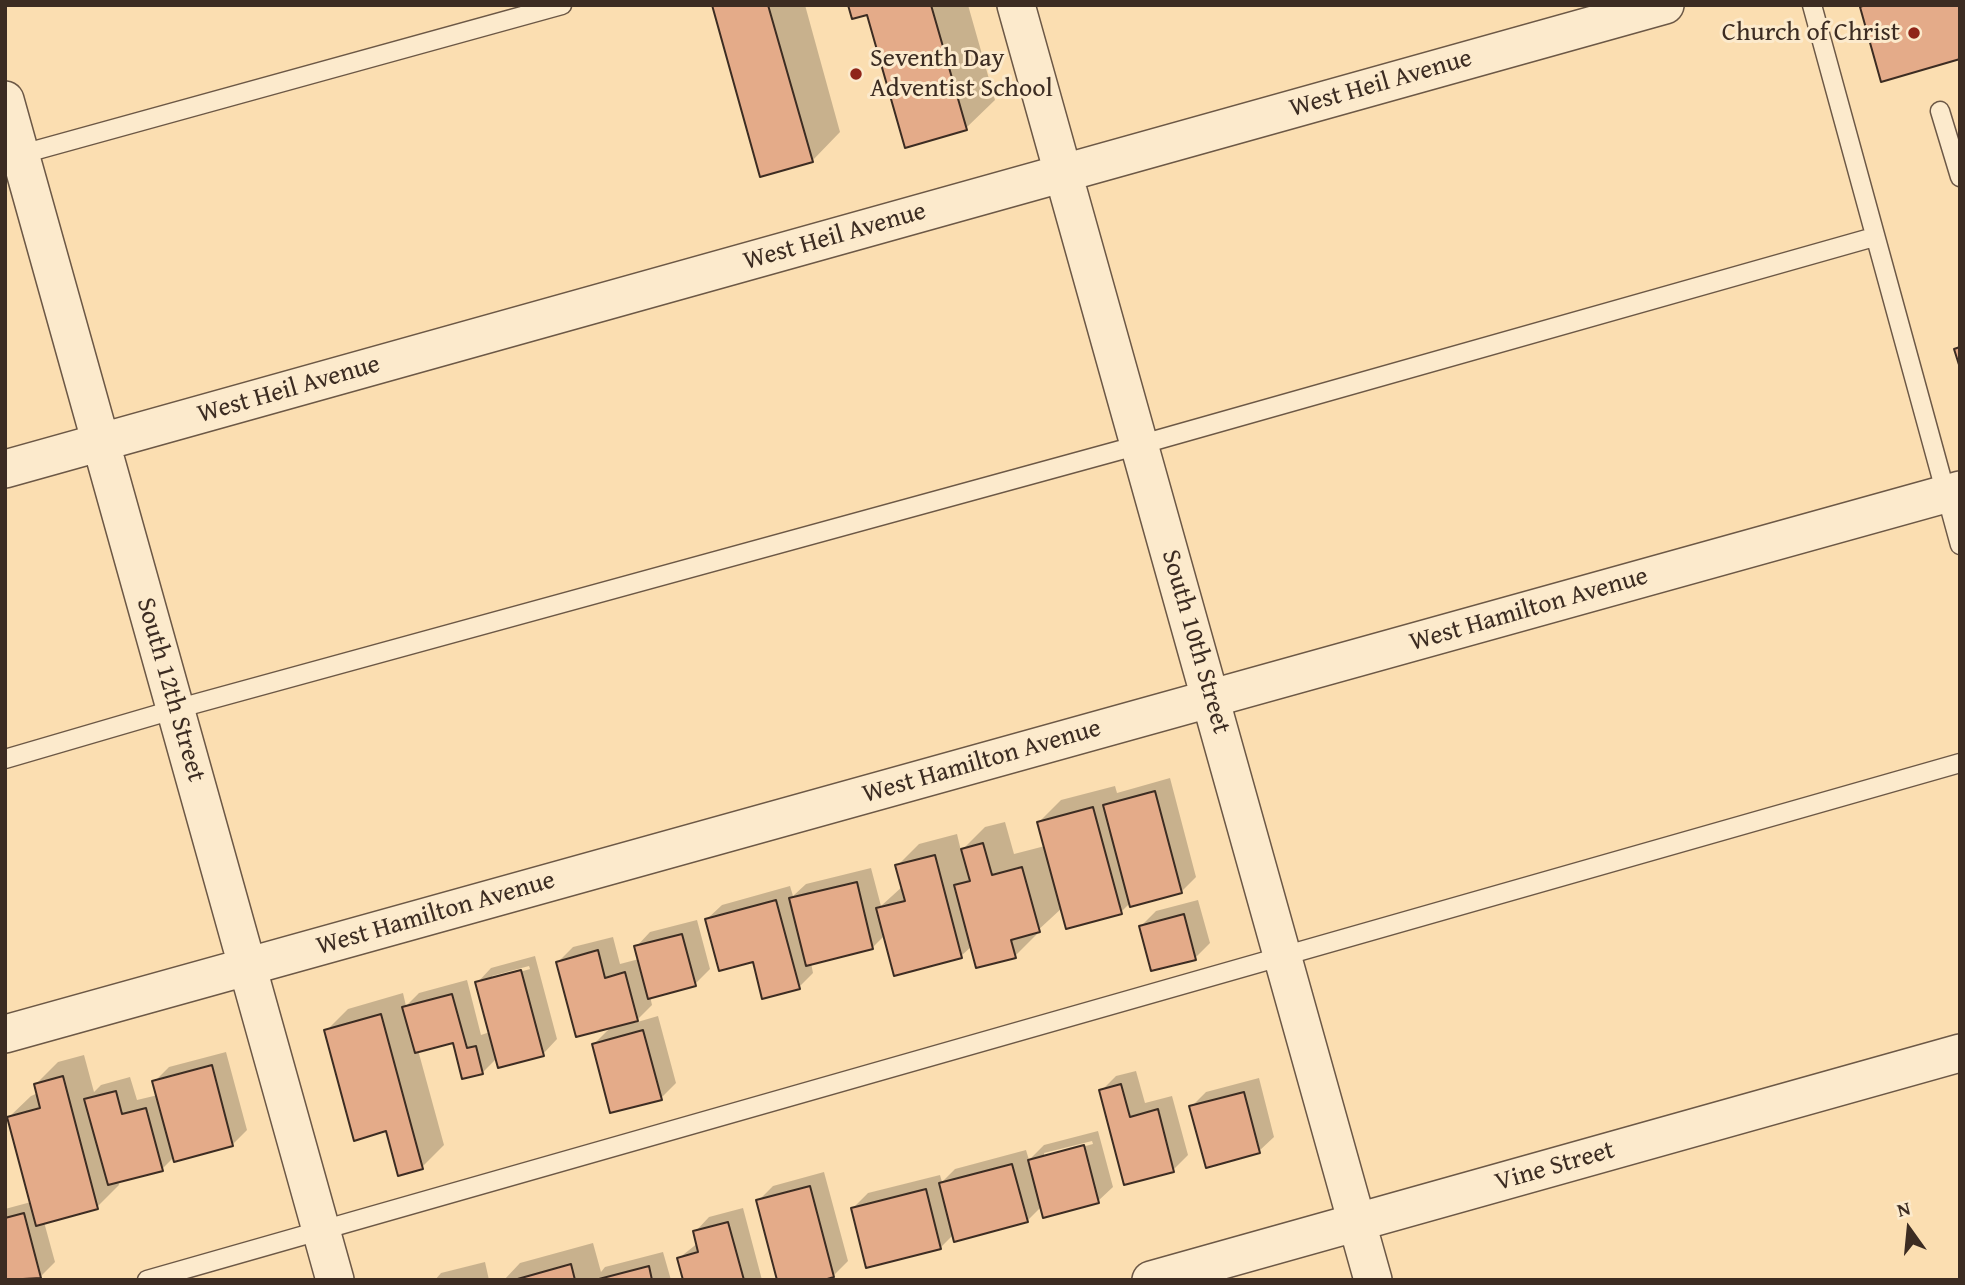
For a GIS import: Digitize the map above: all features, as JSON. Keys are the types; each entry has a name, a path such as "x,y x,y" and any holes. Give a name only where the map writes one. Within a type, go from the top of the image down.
{"street":[{"name":"South 10th Street","path":"1016,5 1373,1280"},
{"name":"West Heil Avenue","path":"5,469 1665,5"},
{"name":"South 12th Street","path":"5,100 13,157 101,443 335,1280"},
{"name":"West Hamilton Avenue","path":"5,1034 1953,492"},
{"name":"Vine Street","path":"1151,1280 1960,1054"}],"lane":[{"path":"13,157 562,5"},
{"path":"1812,5 1874,237 1953,492 1960,545"},
{"path":"1940,111 1960,177"},
{"path":"5,759 176,709 1139,445 1874,237"},
{"path":"147,1280 1960,763"}],"building":[{"path":"712,5 768,5 813,162 760,177"},
{"path":"848,5 931,5 967,130 905,148 867,15 852,19"},
{"name":"Church of Christ","path":"1960,5 1960,59 1881,82 1860,7"},
{"path":"1960,347 1960,368 1954,349"},
{"path":"1155,791 1182,893 1130,907 1103,805"},
{"path":"1093,807 1122,914 1066,929 1037,822"},
{"path":"983,843 992,875 1022,867 1040,932 1011,940 1016,958 976,968 954,885 970,881 961,849"},
{"path":"935,855 962,958 894,976 876,908 905,901 895,865"},
{"path":"857,882 873,949 806,966 789,898"},
{"path":"776,900 800,989 762,999 753,962 719,971 705,919"},
{"path":"1184,914 1196,960 1151,971 1139,926"},
{"path":"682,934 696,986 648,999 634,946"},
{"path":"598,950 605,978 625,972 638,1021 576,1037 556,962"},
{"path":"521,970 544,1056 498,1068 475,982"},
{"path":"452,994 467,1048 476,1046 483,1074 462,1079 453,1043 415,1053 402,1007"},
{"path":"381,1014 423,1169 398,1176 386,1131 354,1141 324,1030"},
{"path":"643,1030 662,1100 610,1113 592,1044"},
{"path":"212,1065 233,1146 174,1162 152,1081"},
{"path":"63,1076 98,1209 36,1226 7,1117 40,1108 34,1084"},
{"path":"1121,1084 1130,1117 1158,1109 1174,1172 1124,1185 1099,1090"},
{"path":"116,1091 122,1114 146,1108 163,1171 108,1185 84,1099"},
{"path":"1244,1092 1260,1153 1206,1168 1189,1106"},
{"path":"1084,1145 1099,1203 1043,1218 1028,1160"},
{"path":"1012,1164 1028,1222 954,1242 939,1183"},
{"path":"810,1186 834,1277 824,1280 777,1280 756,1200"},
{"path":"926,1189 941,1249 866,1268 851,1208"},
{"path":"24,1213 41,1278 5,1280 5,1218"},
{"path":"728,1222 744,1280 683,1280 677,1258 698,1252 693,1231"},
{"path":"571,1264 575,1280 514,1280"},
{"path":"649,1266 652,1280 595,1280"}],"place":[{"name":"Church of Christ","path":"1914,33"},
{"name":"Seventh Day Adventist School","path":"856,74"}]}
